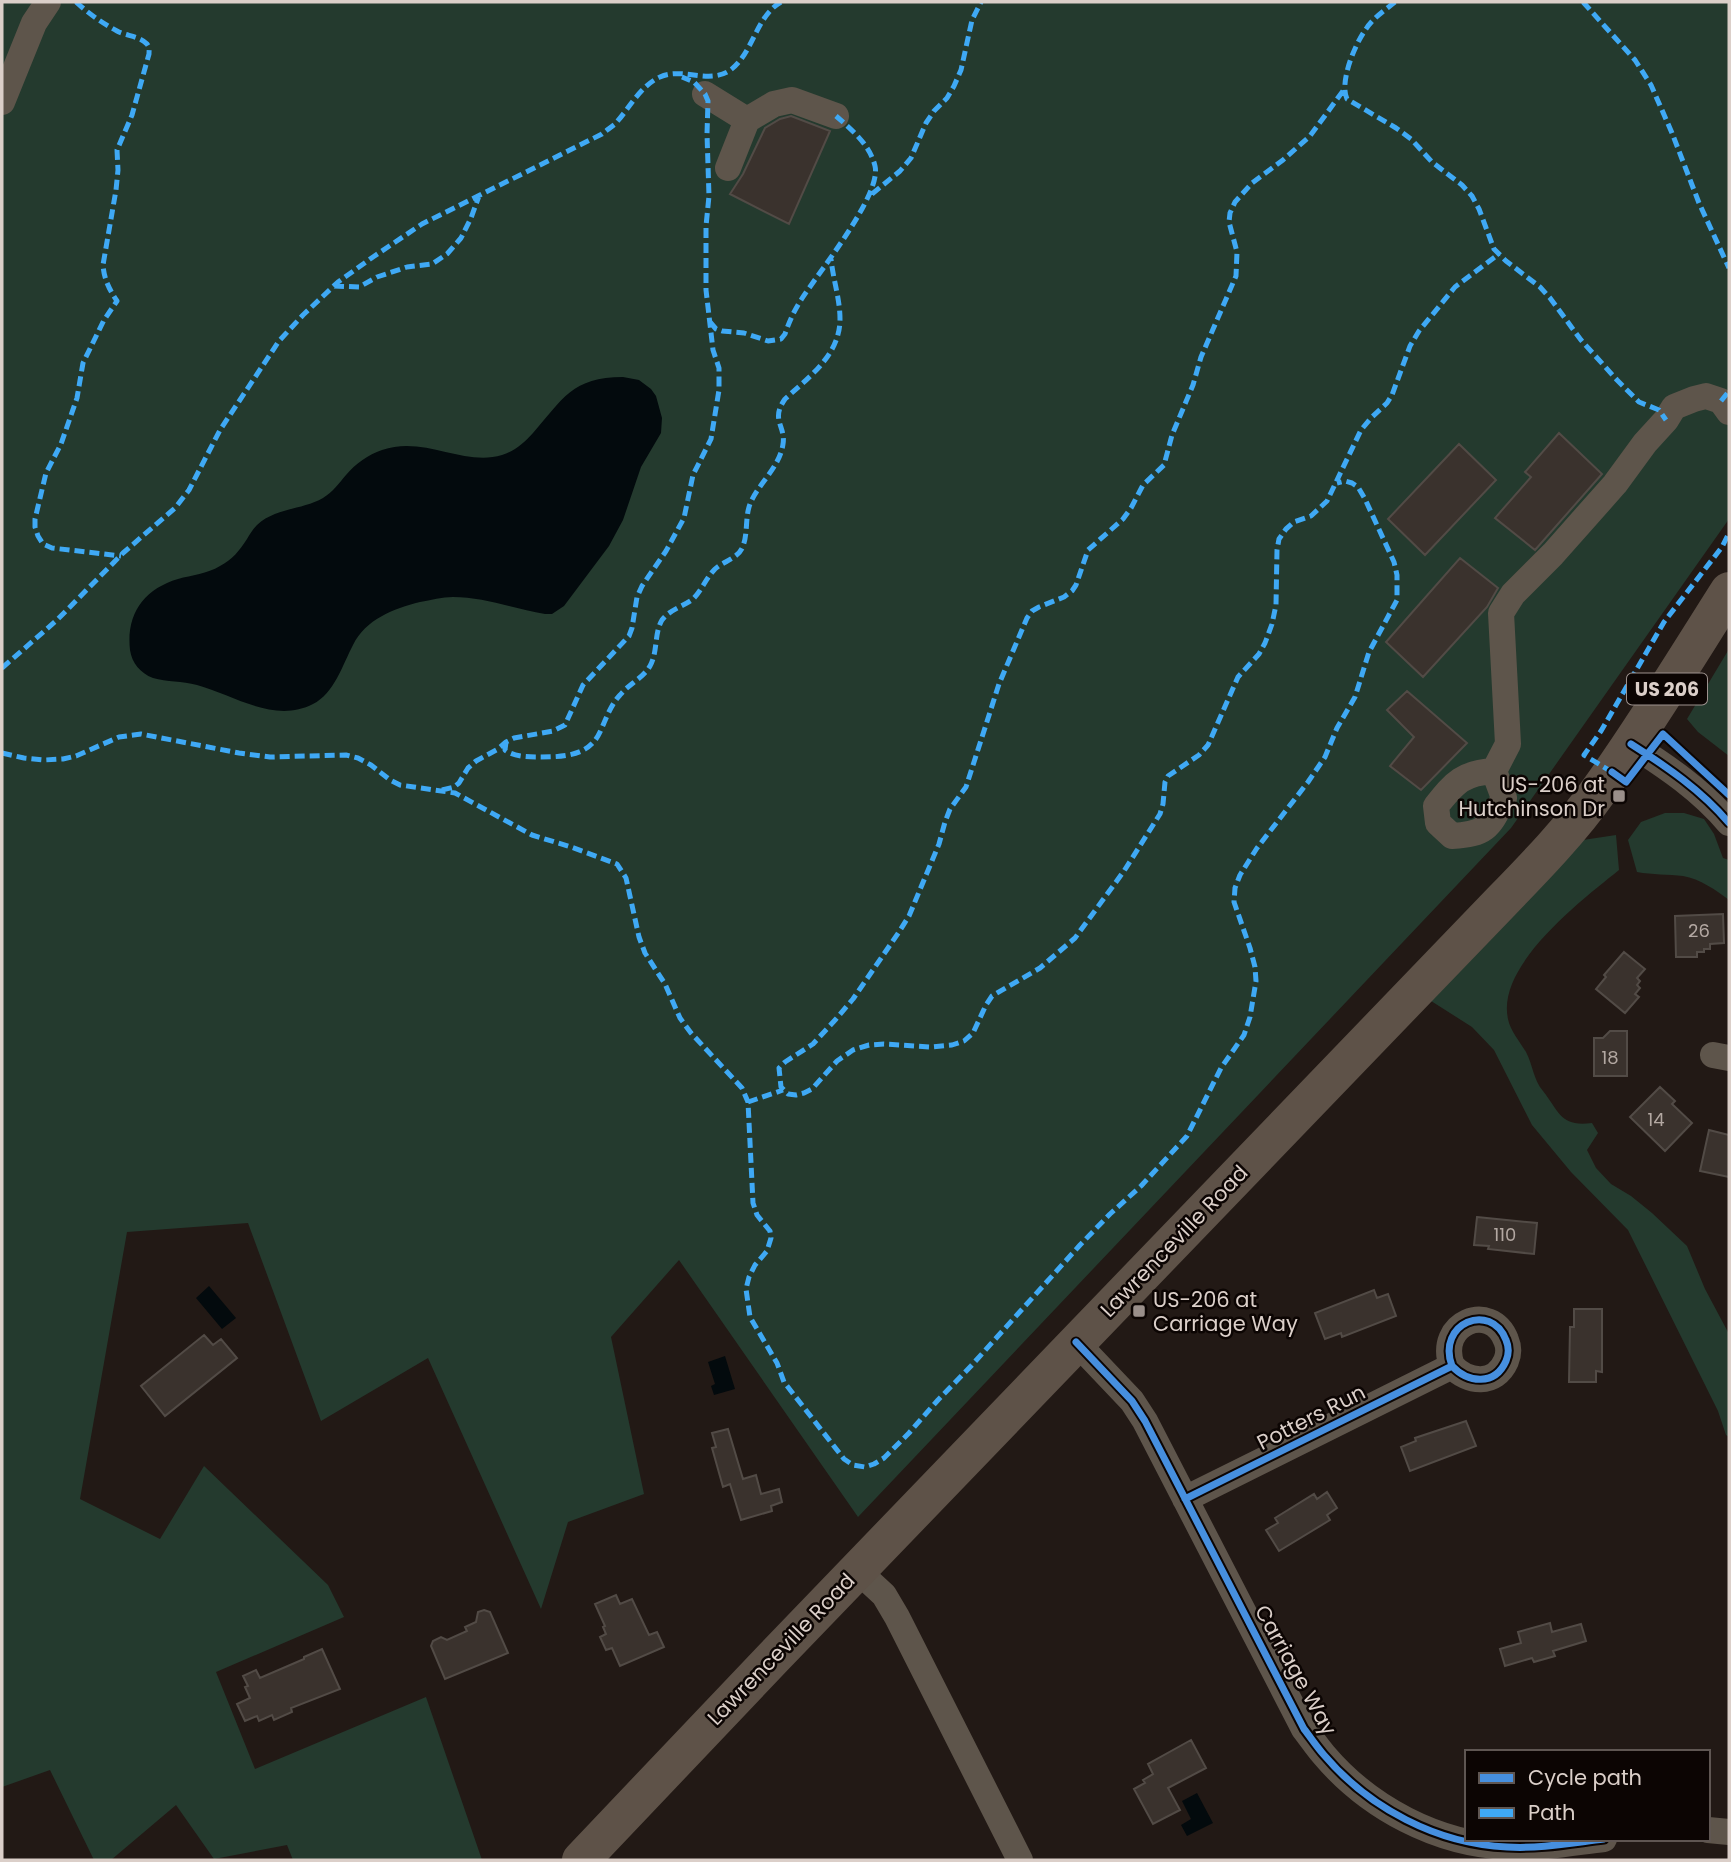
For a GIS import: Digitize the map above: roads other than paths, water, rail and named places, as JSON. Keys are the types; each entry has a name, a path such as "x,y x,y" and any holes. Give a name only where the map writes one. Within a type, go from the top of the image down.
{"highway":[{"name":"Lawrenceville Road","path":"582,1860 857,1570 1559,841 1599,791 1631,744 1729,591"}],"street":[{"path":"2,102 34,23 48,2"},
{"path":"705,94 747,120"},
{"path":"728,168 747,120 774,104 792,100 836,116"},
{"path":"1494,771 1508,744 1501,614 1513,594 1553,554 1615,484 1674,407 1706,396 1721,401 1729,412"},
{"path":"1631,744 1678,775 1729,823"},
{"name":"Carriage Way","path":"1076,1342 1132,1401 1145,1421 1304,1729 1323,1755 1352,1784 1377,1803 1438,1834 1465,1841"},
{"name":"Potters Run","path":"1185,1499 1452,1366"},
{"path":"857,1570 884,1595 897,1616 1020,1860"},
{"path":"1710,1830 1729,1832"},
{"name":"Carriage Way","path":"1466,1841 1505,1847 1537,1847 1587,1841"}],"place":[{"name":"US-206 at Hutchinson Dr","path":"1619,796"},
{"name":"US-206 at Carriage Way","path":"1139,1311"}]}
